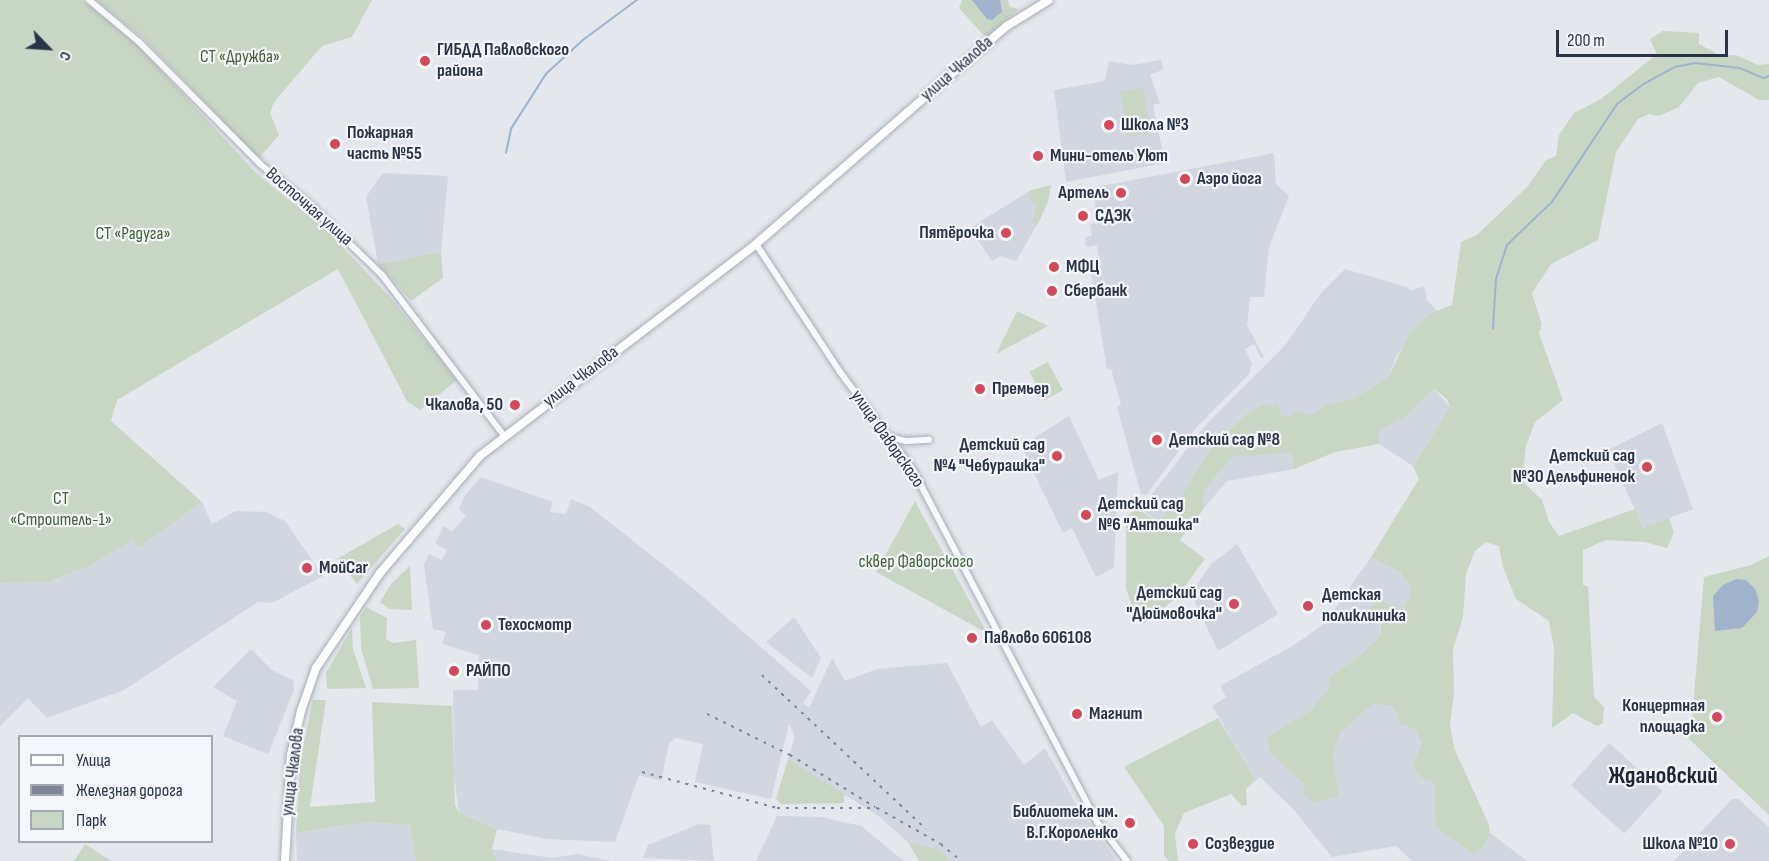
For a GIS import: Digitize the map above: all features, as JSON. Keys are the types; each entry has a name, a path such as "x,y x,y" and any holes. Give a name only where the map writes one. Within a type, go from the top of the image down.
{"main road":[{"name":"улица Чкалова","path":"285,861 287,798 301,711 316,668 332,641 380,573 480,456 756,244 1007,26 1046,2"}],"street":[{"name":"Восточная улица","path":"89,0 139,42 260,164 309,204 382,275 504,436"},
{"name":"улица Фаворского","path":"756,244 840,372 913,470 1096,822 1127,861"},
{"path":"889,437 929,440"}],"shaded area":[{"name":"Школа №3","path":"1161,60 1164,69 1150,75 1160,103 1153,105 1165,163 1066,182 1054,90 1105,81 1109,61 1133,65"},
{"path":"1274,153 1276,184 1289,196 1269,247 1264,297 1250,297 1247,325 1264,357 1261,358 1254,344 1245,349 1252,363 1249,374 1196,428 1146,495 1141,494 1117,407 1121,404 1111,369 1107,369 1090,265 1100,263 1097,245 1086,247 1085,237 1092,236 1090,224 1098,223 1093,192 1077,194 1076,191"},
{"path":"383,173 448,176 441,252 378,264 366,197"},
{"path":"1051,185 1041,218 1016,261 1000,256 992,261 970,228 1029,191"},
{"path":"1345,269 1407,287 1410,291 1424,286 1427,300 1437,311 1431,313 1397,355 1389,376 1353,399 1326,405 1311,415 1298,411 1288,417 1246,414 1211,448 1180,498 1158,522 1145,512 1143,506 1203,428 1286,344 1321,293"},
{"path":"1434,389 1450,407 1413,466 1379,444 1377,431 1408,415"},
{"path":"1069,416 1099,480 1118,472 1114,568 1096,577 1072,528 1063,533 1021,446"},
{"name":"Детский сад №30 Дельфиненок","path":"1662,423 1693,509 1643,528 1608,450"},
{"path":"1264,452 1291,453 1294,469 1227,481 1204,508 1203,492 1233,456"},
{"path":"481,477 553,502 550,512 566,514 571,499 590,507 694,589 811,691 803,703 809,708 832,658 845,681 877,669 947,663 981,727 992,720 1024,765 1045,748 1077,806 1117,861 928,861 880,817 788,759 795,737 789,724 771,799 695,782 703,744 676,738 669,743 661,781 639,775 615,842 547,839 497,829 459,813 454,775 453,690 478,690 479,655 442,644 446,632 433,629 424,565 429,554 442,560 447,550 435,543 444,526 452,532 466,516 459,509 465,495"},
{"path":"202,502 212,524 236,511 266,512 285,521 323,576 272,603 258,602 124,690 47,718 28,698 0,726 0,583 50,582 89,566 133,540 138,548"},
{"name":"Детский сад \"Дюймовочка\"","path":"1237,544 1278,614 1218,651 1191,594 1211,564"},
{"path":"1371,557 1400,572 1412,586 1410,598 1402,610 1376,597 1381,635 1358,657 1329,677 1331,686 1311,710 1268,738 1270,752 1304,785 1303,794 1339,796 1333,753 1340,733 1373,704 1393,706 1400,724 1417,730 1422,743 1412,766 1434,782 1437,827 1474,855 1490,833 1527,861 1412,861 1396,846 1332,857 1293,809 1260,777 1256,780 1212,706 1226,697 1220,686 1296,644 1325,623"},
{"path":"794,617 821,658 812,678 766,642"},
{"path":"251,649 272,670 293,680 294,690 268,754 223,736 237,701 213,687"},
{"path":"1609,743 1663,791 1624,834 1571,785"},
{"name":"Школа №10","path":"1732,799 1738,799 1769,827 1769,861 1674,861"},
{"path":"777,816 821,817 861,826 904,861 756,861"},
{"path":"367,822 410,825 416,861 297,861 296,833"},
{"path":"699,824 710,825 714,861 643,858 648,845"},
{"path":"492,849 552,858 577,854 610,861 497,861"}],"green space":[{"name":"СТ «Радуга»","path":"0,0 82,0 137,44 255,172 326,230 390,297 457,380 420,410 407,401 338,269 117,400 111,421 202,502 138,548 133,540 89,566 49,582 0,583"},
{"name":"СТ «Дружба»","path":"96,0 372,0 352,37 322,46 274,102 270,113 279,135 259,158 143,38"},
{"path":"962,0 1008,0 1010,7 1019,9 986,38 959,8"},
{"path":"1663,31 1699,33 1699,44 1721,56 1736,55 1758,65 1769,64 1769,100 1759,100 1719,77 1698,83 1679,107 1659,116 1649,114 1638,119 1616,152 1598,240 1551,264 1532,293 1542,325 1539,333 1563,400 1535,422 1526,446 1522,481 1542,500 1549,522 1559,536 1635,509 1643,528 1669,518 1674,533 1667,548 1645,542 1606,540 1583,550 1583,585 1588,587 1594,697 1604,707 1603,723 1597,726 1573,713 1552,728 1554,648 1549,621 1516,599 1503,567 1499,546 1486,542 1475,551 1466,574 1463,617 1453,649 1454,694 1450,723 1454,748 1489,825 1490,833 1482,849 1474,855 1436,827 1434,782 1422,778 1412,766 1422,743 1416,730 1400,724 1393,706 1373,704 1340,733 1333,753 1339,796 1313,802 1303,794 1304,785 1270,752 1267,738 1311,710 1330,686 1329,677 1358,657 1381,635 1380,618 1371,609 1376,597 1402,610 1409,598 1411,586 1400,572 1371,557 1419,479 1413,466 1450,407 1447,399 1434,389 1408,415 1378,431 1379,444 1335,452 1294,469 1291,453 1233,456 1203,492 1204,508 1180,540 1205,559 1175,599 1143,624 1138,622 1135,612 1139,608 1136,604 1132,607 1126,588 1126,516 1137,509 1158,522 1180,498 1211,448 1246,414 1264,405 1278,404 1280,414 1288,417 1298,411 1311,415 1326,405 1353,399 1389,376 1410,332 1431,313 1452,305 1461,242 1477,235 1528,186 1546,160 1556,156 1559,135 1574,113 1601,99 1657,54 1650,39"},
{"path":"1143,88 1150,133 1127,137 1120,92"},
{"path":"1051,185 1048,202 1037,225 1032,222 1037,205 1031,203 1029,191"},
{"path":"441,252 443,278 411,301 378,264"},
{"path":"1017,311 1048,326 996,354"},
{"path":"1048,362 1063,390 1044,400 1029,372"},
{"name":"сквер Фаворского","path":"915,501 987,633 876,572"},
{"path":"398,524 405,529 357,584 337,559"},
{"path":"1769,556 1769,815 1686,736 1692,720 1704,577 1751,565"},
{"path":"410,566 412,610 389,609 380,602 391,584"},
{"path":"366,607 387,618 386,639 393,643 416,640 419,688 373,689 361,648 360,617"},
{"path":"352,628 353,649 366,688 327,689 326,673"},
{"path":"313,700 326,700 310,807 375,802 372,702 452,706 455,805 459,813 497,829 492,849 497,861 416,861 410,825 367,822 296,833 300,762"},
{"path":"1218,718 1256,780 1246,789 1247,805 1242,806 1231,794 1184,813 1175,834 1178,861 1169,861 1164,856 1164,826 1124,767"},
{"path":"788,759 844,794 844,803 781,804 776,799"},
{"path":"908,842 940,850 950,861 919,861"},
{"path":"85,844 111,861 74,861"}],"water":[{"path":"972,0 1000,0 1002,12 992,20 987,19"},
{"path":"1736,579 1746,580 1755,589 1759,601 1757,612 1742,628 1715,631 1713,596 1723,585"}],"waterway":[{"path":"506,153 511,129 546,74 583,40 637,0"},
{"path":"1493,329 1496,279 1507,245 1552,202 1617,104 1644,84 1675,67 1695,63 1740,68 1764,78 1769,76"}],"railway":[{"path":"762,675 926,829"},
{"path":"707,714 790,755 875,807"},
{"path":"642,772 777,808 877,808 941,844 961,861"}],"place":[{"name":"ГИБДД Павловского района","path":"425,61"},
{"name":"Школа №3","path":"1109,125"},
{"name":"Пожарная часть №55","path":"335,144"},
{"name":"Мини-отель Уют","path":"1038,156"},
{"name":"Аэро йога","path":"1185,179"},
{"name":"Артель","path":"1121,193"},
{"name":"СДЭК","path":"1083,216"},
{"name":"Пятёрочка","path":"1006,233"},
{"name":"МФЦ","path":"1054,267"},
{"name":"Сбербанк","path":"1052,291"},
{"name":"Премьер","path":"980,389"},
{"name":"Чкалова, 50","path":"515,405"},
{"name":"Детский сад №8","path":"1157,440"},
{"name":"Детский сад №4 \"Чебурашка\"","path":"1057,456"},
{"name":"Детский сад №30 Дельфиненок","path":"1647,467"},
{"name":"Детский сад №6 \"Антошка\"","path":"1086,515"},
{"name":"МойCar","path":"307,568"},
{"name":"Детский сад \"Дюймовочка\"","path":"1234,604"},
{"name":"Детская поликлиника","path":"1308,606"},
{"name":"Техосмотр","path":"486,625"},
{"name":"Павлово 606108","path":"972,638"},
{"name":"РАЙПО","path":"454,671"},
{"name":"Магнит","path":"1077,714"},
{"name":"Концертная площадка","path":"1717,717"},
{"name":"Библиотека им. В.Г.Короленко","path":"1130,823"},
{"name":"Созвездие","path":"1193,844"},
{"name":"Школа №10","path":"1730,844"}],"district":[{"name":"Ждановский","path":"1663,776"}],"park label":[{"name":"СТ «Строитель-1»","path":"61,510"}]}
